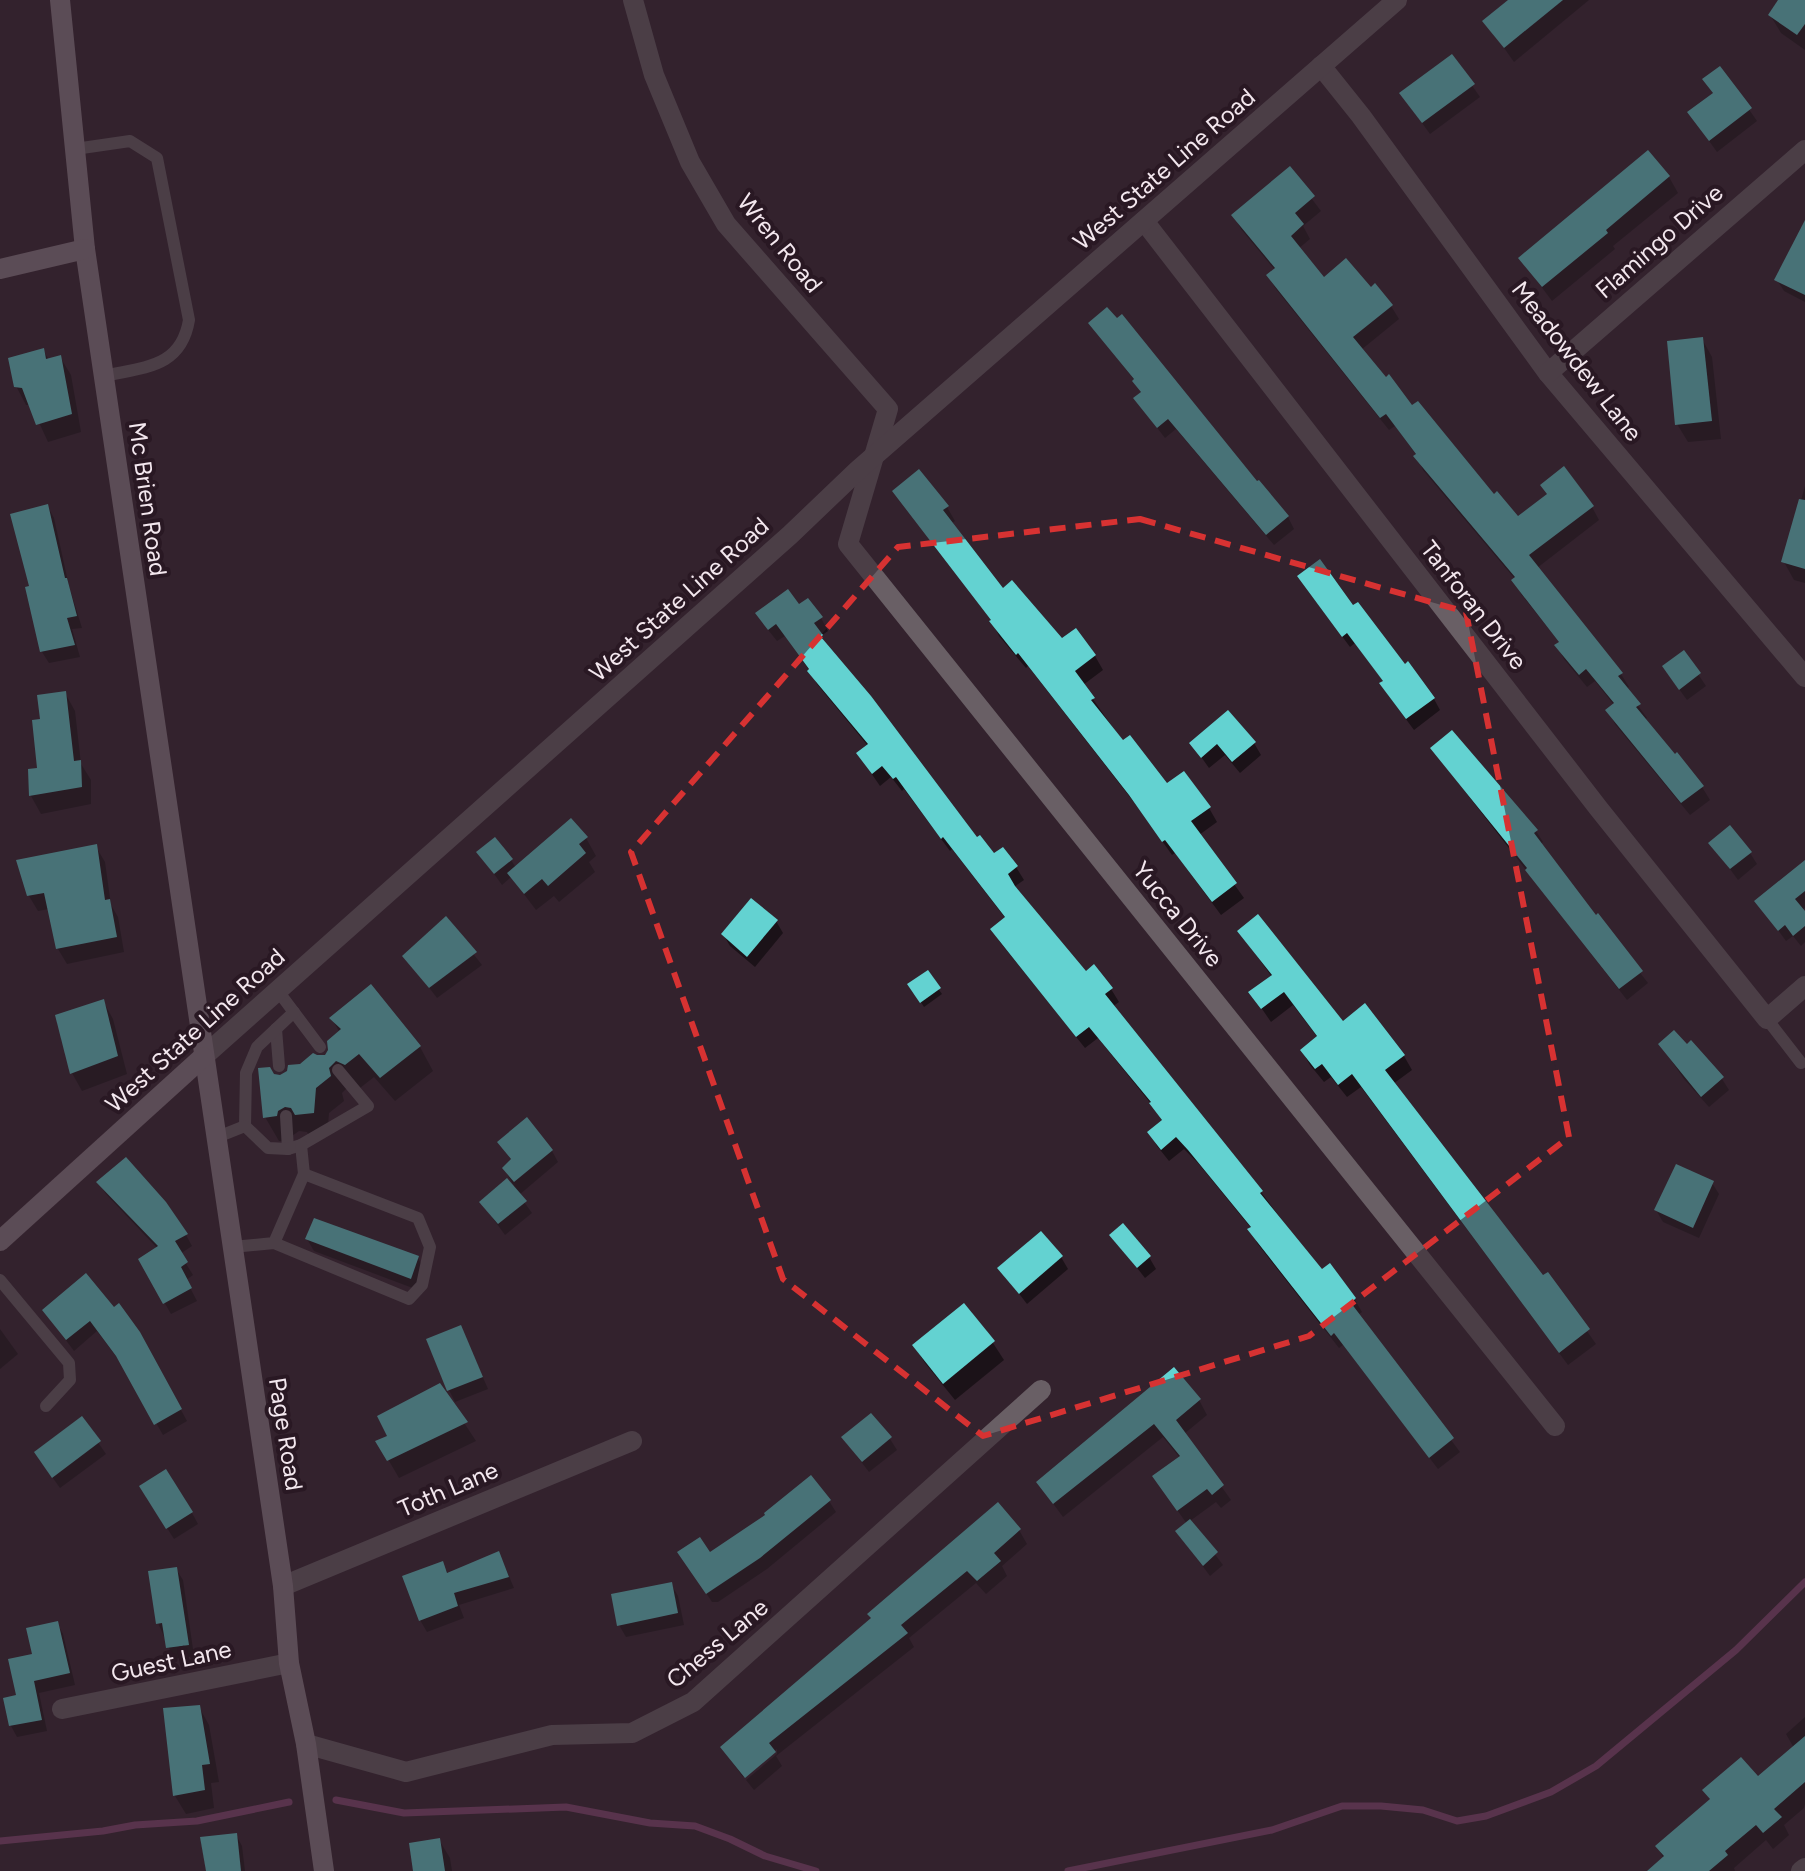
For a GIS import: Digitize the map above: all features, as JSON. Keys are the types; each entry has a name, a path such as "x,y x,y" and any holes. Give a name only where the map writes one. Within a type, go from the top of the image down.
{"main road":[{"name":"Mc Brien Road","path":"60,0 85,249 197,1004"},
{"path":"0,269 85,249"},
{"name":"Page Road","path":"197,1004 283,1586 289,1663 306,1744 324,1871"},
{"name":"West State Line Road","path":"0,1241 203,1057"}],"street":[{"name":"Wren Road","path":"633,0 654,75 690,162 726,224 888,409"},
{"name":"West State Line Road","path":"203,1057 875,456 1397,0"},
{"name":"Meadowdew Lane","path":"1321,66 1361,116 1548,373 1803,668"},
{"name":"Flamingo Drive","path":"1548,373 1805,150"},
{"name":"Tanforan Drive","path":"1144,221 1599,809 1767,1019"},
{"name":"Yucca Drive","path":"888,409 848,544 1555,1426"},
{"path":"1767,1019 1805,986"},
{"name":"Chess Lane","path":"306,1744 406,1772 552,1735 632,1733 693,1702 1041,1390"},
{"name":"Toth Lane","path":"283,1586 632,1441"},
{"name":"Guest Lane","path":"62,1709 289,1663"}],"lane":[{"path":"75,149 130,141 157,158 189,320 186,338 166,362 104,376"},
{"path":"278,991 320,1047"},
{"path":"294,1012 257,1047 246,1073 245,1126 268,1148 295,1147 368,1106 338,1070"},
{"name":"Tanforan Drive","path":"1767,1019 1801,1063"},
{"path":"276,1029 279,1066"},
{"path":"274,1243 304,1174 286,1116"},
{"path":"215,1138 245,1126"},
{"path":"232,1247 274,1243 409,1299 422,1285 430,1247 418,1218 304,1174"},
{"path":"0,1280 69,1363 70,1380 46,1406"}],"highlighted area":[{"path":"1140,519 1466,612 1569,1137 1309,1336 983,1436 783,1279 631,852 898,547"}],"building":[{"path":"1508,0 1563,0 1504,48 1482,21"},
{"path":"1778,0 1805,0 1805,24 1797,35 1768,15"},
{"path":"1452,54 1475,84 1422,123 1399,93"},
{"path":"1720,66 1752,108 1709,141 1687,112 1713,93 1702,79"},
{"path":"1648,150 1670,176 1606,230 1608,233 1542,287 1518,258"},
{"path":"1290,166 1315,196 1295,213 1304,224 1291,236 1324,277 1346,258 1371,287 1375,283 1393,305 1353,337 1386,377 1389,374 1412,405 1418,401 1494,494 1497,491 1518,516 1547,494 1540,485 1564,466 1594,506 1529,555 1623,673 1618,676 1641,704 1636,707 1704,786 1681,803 1605,710 1614,703 1586,669 1579,675 1554,645 1559,642 1511,580 1515,577 1413,456 1416,454 1386,414 1380,418 1266,275 1275,268 1231,215"},
{"path":"1805,220 1805,295 1774,280"},
{"path":"1107,307 1117,318 1122,314 1289,516 1266,535 1168,419 1157,428 1133,398 1141,392 1132,381 1134,379 1088,323"},
{"path":"1703,337 1712,421 1675,425 1667,341"},
{"path":"44,348 46,359 61,355 72,414 36,425 22,388 14,387 8,358"},
{"path":"919,469 949,506 943,510 1003,588 1012,580 1062,638 1076,628 1096,655 1075,671 1095,698 1091,700 1123,740 1130,735 1167,783 1184,771 1211,807 1191,821 1237,883 1212,902 1165,840 1162,842 1018,653 1016,655 989,621 892,491"},
{"path":"1799,499 1805,500 1805,569 1781,562"},
{"path":"48,504 77,616 67,618 75,645 40,652 25,587 29,586 10,514"},
{"path":"1320,559 1353,605 1358,602 1435,698 1406,719 1379,683 1383,681 1347,633 1342,637 1297,576"},
{"path":"788,589 799,604 808,598 823,617 814,623 823,635 821,637 871,696 977,837 980,835 994,853 1003,847 1018,866 1008,874 1015,886 1086,971 1094,964 1113,988 1105,994 1263,1191 1260,1193 1322,1269 1330,1263 1356,1298 1351,1303 1454,1438 1429,1458 1188,1150 1176,1137 1161,1150 1147,1132 1162,1120 1151,1102 1089,1027 1076,1037 990,929 1005,917 943,837 941,839 896,777 893,779 882,766 872,774 856,753 868,744 807,671 809,669 776,624 768,630 755,613"},
{"path":"1684,650 1701,673 1679,690 1662,666"},
{"path":"66,691 74,761 81,760 82,787 29,796 28,769 37,768 32,720 40,719 37,695"},
{"path":"1228,710 1256,742 1232,762 1217,744 1201,758 1189,743"},
{"path":"1452,730 1538,830 1534,833 1643,971 1619,989 1430,748"},
{"path":"571,818 588,837 579,844 586,853 548,886 542,879 524,894 507,873"},
{"path":"1730,825 1752,852 1730,869 1708,843"},
{"path":"495,837 513,859 494,874 476,852"},
{"path":"97,844 105,900 110,899 117,937 56,949 44,893 27,896 16,860"},
{"path":"1805,860 1805,891 1795,899 1805,911 1805,926 1793,936 1785,925 1778,931 1754,901"},
{"path":"751,898 778,920 747,957 721,934"},
{"path":"1258,914 1343,1021 1365,1003 1405,1055 1385,1070 1543,1275 1548,1272 1590,1329 1559,1353 1352,1074 1338,1085 1322,1064 1315,1069 1300,1050 1317,1036 1284,992 1261,1009 1248,992 1272,975 1237,931"},
{"path":"446,916 477,952 429,988 402,956"},
{"path":"928,970 941,988 920,1003 907,984"},
{"path":"371,984 421,1046 380,1078 359,1054 345,1065 336,1061 329,1068 331,1076 316,1088 314,1113 295,1115 291,1108 285,1107 278,1111 277,1116 263,1118 258,1068 270,1067 274,1074 280,1075 287,1071 288,1065 300,1064 313,1053 325,1055 327,1041 341,1029 329,1018"},
{"path":"104,999 118,1056 70,1074 55,1015"},
{"path":"1674,1030 1687,1044 1691,1040 1724,1077 1701,1097 1658,1044"},
{"path":"527,1117 553,1150 514,1182 502,1168 511,1159 497,1142"},
{"path":"126,1157 166,1202 188,1234 175,1241 188,1262 181,1267 192,1288 163,1304 138,1259 158,1246 96,1182"},
{"path":"1676,1164 1714,1181 1693,1228 1654,1210"},
{"path":"507,1178 527,1201 498,1224 479,1202"},
{"path":"314,1218 419,1256 411,1279 305,1239"},
{"path":"1123,1223 1151,1256 1137,1268 1109,1235"},
{"path":"1041,1231 1063,1256 1019,1294 997,1268"},
{"path":"86,1273 114,1307 119,1303 140,1332 182,1409 154,1425 116,1356 90,1321 66,1340 42,1310"},
{"path":"964,1303 995,1341 943,1384 912,1345"},
{"path":"461,1325 483,1377 447,1391 426,1339"},
{"path":"1174,1367 1201,1399 1176,1420 1224,1485 1212,1495 1207,1489 1177,1511 1152,1476 1180,1456 1154,1424 1053,1504 1036,1482"},
{"path":"440,1383 468,1422 387,1461 375,1441 387,1436 377,1416"},
{"path":"871,1413 892,1437 862,1462 841,1437"},
{"path":"82,1416 101,1441 52,1478 34,1452"},
{"path":"166,1469 193,1512 166,1529 139,1486"},
{"path":"811,1475 831,1500 760,1558 706,1594 677,1552 700,1537 710,1552 765,1515"},
{"path":"998,1502 1021,1529 994,1553 1001,1561 977,1581 967,1571 901,1625 908,1633 769,1743 776,1752 745,1778 720,1747 871,1618 867,1614"},
{"path":"1190,1519 1218,1552 1203,1566 1175,1531"},
{"path":"499,1551 509,1577 454,1593 458,1606 419,1621 402,1576 443,1561 447,1573"},
{"path":"177,1567 189,1645 166,1648 162,1623 156,1624 148,1571"},
{"path":"672,1582 678,1613 617,1626 611,1594"},
{"path":"58,1621 70,1673 34,1681 42,1720 9,1726 3,1698 16,1695 8,1659 32,1654 26,1628"},
{"path":"200,1705 210,1764 202,1765 205,1790 173,1796 163,1708"},
{"path":"1805,1736 1805,1782 1774,1809 1782,1817 1763,1833 1756,1825 1725,1851 1728,1855 1709,1871 1647,1871 1664,1856 1655,1846 1710,1799 1702,1790 1741,1757 1758,1776"},
{"path":"237,1833 241,1871 206,1871 200,1837"},
{"path":"440,1838 445,1871 413,1871 409,1843"}],"waterway":[{"path":"1068,1871 1272,1830 1342,1806 1423,1810 1457,1821 1486,1816 1551,1792 1596,1766 1736,1650 1805,1582"},
{"path":"336,1800 404,1813 566,1807 650,1823 695,1826 765,1856 816,1871"},
{"path":"0,1841 197,1821 289,1802"}]}
